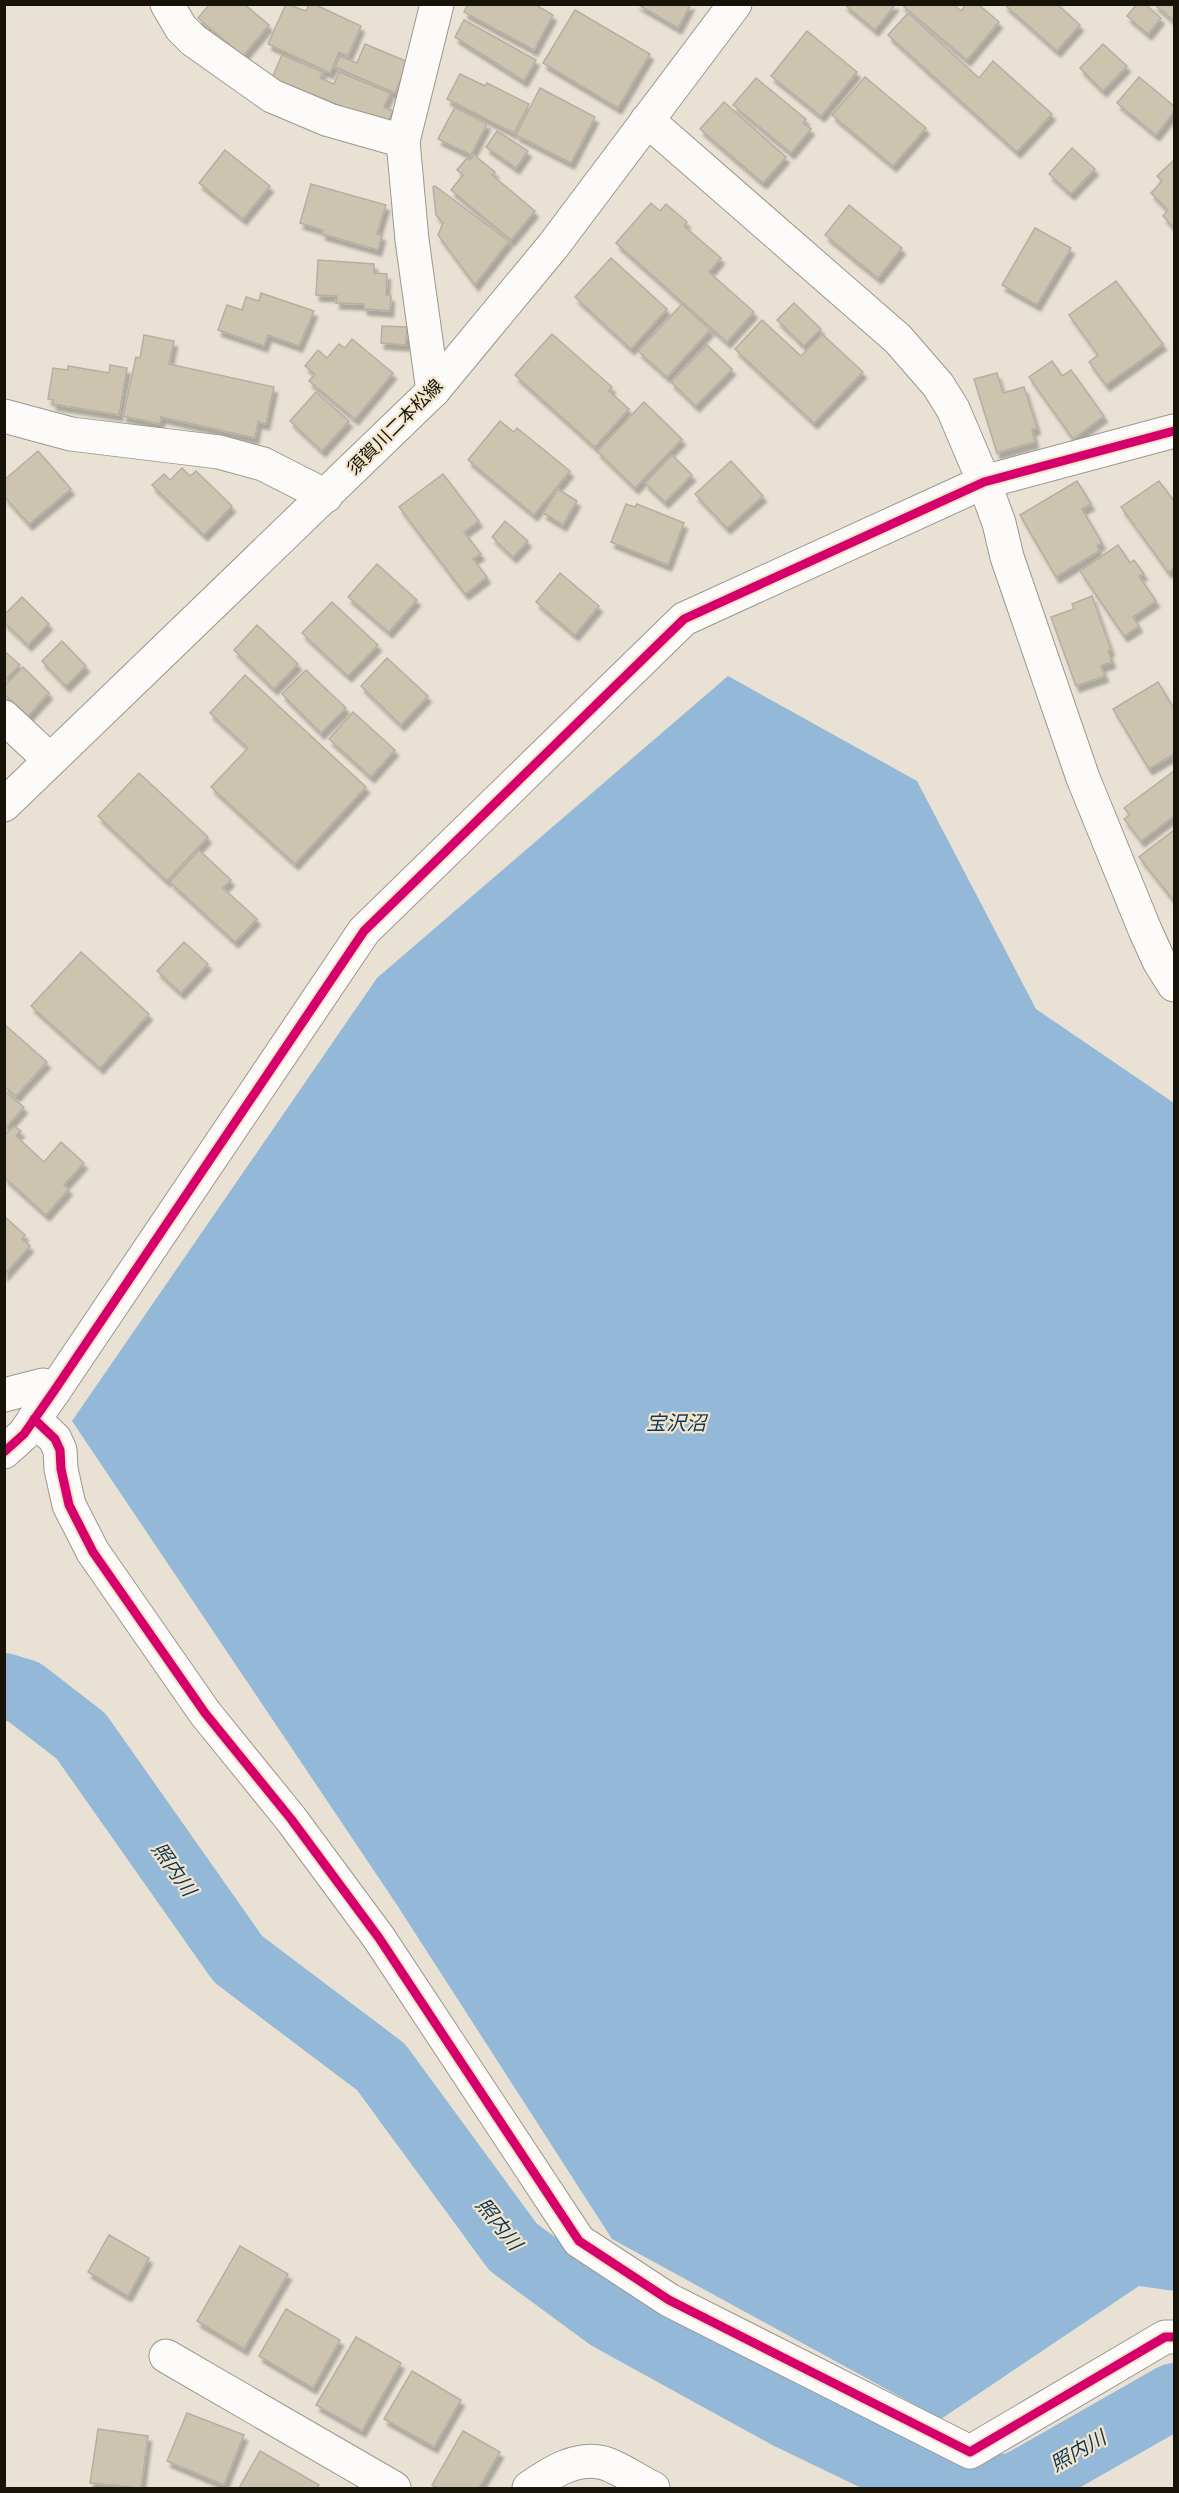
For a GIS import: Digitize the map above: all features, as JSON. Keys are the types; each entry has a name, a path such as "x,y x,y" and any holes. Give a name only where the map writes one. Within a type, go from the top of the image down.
{"street":[{"path":"167,4 181,28 193,40 272,96 328,120 403,141"},
{"path":"433,391 412,240 403,141 437,4"},
{"name":"須賀川二本松線","path":"4,805 433,391 553,246 735,4"},
{"path":"647,120 898,339 938,385 953,409 999,523 1007,557 1083,778 1169,965"},
{"path":"4,416 71,434 219,452 263,464 326,496"},
{"path":"4,1452 24,1434 54,1391 364,931 684,619 984,482 1174,431"},
{"path":"4,717 50,760"},
{"path":"4,1395 43,1385 54,1391"},
{"path":"34,1419 55,1439 60,1450 61,1469 69,1505 93,1552 205,1713 291,1819 379,1938 579,2241 669,2300 970,2451 1165,2337 1174,2337"},
{"path":"166,2356 394,2488"},
{"path":"529,2488 555,2471 576,2463 591,2462 606,2463 653,2488"}],"water":[{"name":"宝沢沼","path":"728,676 917,781 1036,1009 1174,1103 1174,2291 1139,2286 941,2419 612,2239 397,1905 72,1421 377,978"}],"building":[{"path":"210,4 244,4 269,25 243,56 198,18"},
{"path":"286,4 306,11 309,4 314,4 361,26 348,56 339,52 330,73 268,44"},
{"path":"468,4 534,4 553,15 534,50 464,12"},
{"path":"637,4 691,4 678,28"},
{"path":"844,4 895,4 895,5 875,30"},
{"path":"901,4 953,4 961,11 966,4 978,4 999,22 967,60"},
{"path":"1004,4 1057,4 1080,25 1057,51"},
{"path":"1137,4 1145,4 1161,18 1148,34 1127,16"},
{"path":"1154,4 1174,4 1174,21"},
{"path":"575,10 650,54 618,108 543,63"},
{"path":"908,13 979,78 993,61 1052,114 1017,152 888,35"},
{"path":"464,20 536,60 524,81 455,37"},
{"path":"807,31 857,72 821,116 771,76"},
{"path":"365,44 408,62 395,93 335,67 340,56 357,63"},
{"path":"1103,44 1127,66 1103,91 1080,68"},
{"path":"282,55 323,72 320,78 334,84 339,72 390,93 384,107 393,111 387,125 272,78"},
{"path":"460,74 485,86 487,83 529,104 514,133 447,99"},
{"path":"865,77 926,128 893,166 832,115"},
{"path":"1139,77 1174,106 1174,112 1156,135 1117,103"},
{"path":"756,78 806,119 803,123 811,129 791,153 733,105"},
{"path":"540,88 595,117 571,163 516,135"},
{"path":"724,102 786,157 763,183 700,129"},
{"path":"455,107 487,124 471,155 438,139"},
{"path":"497,131 528,151 516,168 486,147"},
{"path":"1072,148 1095,169 1071,194 1049,174"},
{"path":"225,150 270,186 243,219 199,183"},
{"path":"474,155 495,172 492,175 535,211 511,240 451,190 463,175 457,170 467,158 470,160"},
{"path":"1174,160 1174,227 1163,216 1168,210 1151,193 1162,181 1157,176"},
{"path":"311,184 386,205 377,234 382,235 378,250 322,234 323,230 300,223"},
{"path":"435,186 509,241 475,285 438,235 443,223 436,215 433,187"},
{"path":"651,203 660,211 666,204 687,222 684,226 721,258 709,272 754,312 727,342 616,243"},
{"path":"849,205 902,248 878,278 825,235"},
{"path":"1035,228 1071,248 1037,305 1002,285"},
{"path":"611,258 667,309 631,349 575,297"},
{"path":"318,260 374,264 374,273 387,274 386,295 391,296 390,311 364,309 364,304 336,303 337,296 316,295"},
{"path":"1116,281 1163,344 1106,385 1089,362 1098,355 1069,315"},
{"path":"261,293 314,311 299,346 268,335 264,346 218,330 227,305 242,310 246,297 259,301"},
{"path":"794,303 821,329 804,346 777,320"},
{"path":"682,304 710,330 667,377 638,351"},
{"path":"762,320 801,356 822,334 863,372 814,423 735,349"},
{"path":"382,326 407,327 406,345 381,343"},
{"path":"552,334 612,387 609,391 629,409 595,447 515,375"},
{"path":"144,335 174,341 169,364 274,387 266,424 258,422 255,438 161,417 160,424 123,416 136,357 140,358"},
{"path":"352,339 393,373 355,419 309,381 315,374 305,366 318,350 327,358 339,344 345,348"},
{"path":"707,345 732,369 696,406 671,382"},
{"path":"1052,361 1062,376 1071,370 1104,416 1073,439 1029,377"},
{"path":"110,365 127,368 119,415 53,404 53,400 48,399 53,368 68,370 68,366 109,373"},
{"path":"997,373 1003,393 1024,387 1037,428 1032,430 1035,442 997,453 974,379"},
{"path":"316,392 349,421 322,451 290,421"},
{"path":"644,402 682,439 635,488 597,451"},
{"path":"500,421 514,432 517,428 570,471 534,515 468,460"},
{"path":"38,451 71,489 29,524 4,496 4,480"},
{"path":"672,455 692,475 665,502 645,483"},
{"path":"731,461 763,496 727,528 695,494"},
{"path":"182,468 190,476 196,471 232,506 204,535 152,485 164,474 170,480"},
{"path":"443,474 479,521 464,532 481,554 473,559 487,577 465,594 399,507"},
{"path":"1077,481 1091,504 1082,509 1102,543 1097,546 1099,551 1056,577 1020,515"},
{"path":"1159,481 1174,501 1174,568 1168,572 1121,507"},
{"path":"558,489 577,501 563,525 543,513"},
{"path":"626,504 635,507 637,504 684,523 668,565 611,542"},
{"path":"505,521 528,541 513,557 492,537"},
{"path":"1118,545 1130,563 1134,560 1144,574 1139,576 1156,601 1133,617 1139,626 1124,636 1080,571"},
{"path":"377,564 417,600 389,632 348,597"},
{"path":"560,573 599,606 575,635 536,602"},
{"path":"1092,596 1111,650 1108,651 1112,662 1101,666 1105,676 1076,686 1051,617 1074,609 1072,604"},
{"path":"22,597 49,624 28,645 4,622 4,615"},
{"path":"332,602 378,645 348,676 302,633"},
{"path":"257,625 298,664 274,689 234,650"},
{"path":"62,641 86,666 66,686 42,661"},
{"path":"4,651 20,665 4,681"},
{"path":"387,658 428,696 401,725 361,686"},
{"path":"23,667 49,693 28,716 4,694 4,686"},
{"path":"306,670 346,708 321,733 282,694"},
{"path":"245,675 366,787 295,864 211,787 248,748 210,713"},
{"path":"1158,682 1174,709 1174,754 1149,769 1113,709"},
{"path":"353,712 395,750 371,777 329,739"},
{"path":"1174,771 1174,816 1141,841 1124,819 1130,815 1124,808"},
{"path":"139,773 208,837 167,881 98,816"},
{"path":"1174,830 1174,901 1139,857"},
{"path":"199,850 231,880 223,888 257,919 235,942 170,882"},
{"path":"184,942 208,964 181,993 157,971"},
{"path":"81,952 149,1014 100,1068 31,1006"},
{"path":"4,1024 47,1062 16,1096 4,1086"},
{"path":"4,1091 24,1107 4,1130"},
{"path":"14,1126 21,1131 16,1136 44,1162 61,1142 84,1163 64,1185 69,1189 46,1215 4,1177 4,1136"},
{"path":"4,1216 25,1235 22,1239 30,1246 4,1275"},
{"path":"109,2235 149,2258 128,2296 88,2272"},
{"path":"240,2246 288,2274 244,2349 197,2321"},
{"path":"286,2309 340,2340 313,2388 259,2356"},
{"path":"356,2337 401,2363 362,2431 316,2405"},
{"path":"412,2371 461,2400 434,2447 384,2419"},
{"path":"187,2413 244,2435 224,2485 167,2461"},
{"path":"98,2429 148,2436 141,2488 90,2483"},
{"path":"463,2431 500,2452 479,2488 438,2488 432,2485"},
{"path":"260,2451 319,2485 317,2488 239,2488"}],"waterway":[{"name":"照内川","path":"4,1686 24,1692 81,1736 238,1959 381,2067 513,2247 608,2317 788,2416 931,2485 1014,2487 1174,2396"}],"cycle path":[{"path":"4,1452 24,1434 54,1391 364,931 684,619 984,482 1174,431"},
{"path":"34,1419 55,1439 60,1450 61,1469 69,1505 93,1552 205,1713 291,1819 379,1938 579,2241 669,2300 970,2452 1165,2337 1174,2337"}]}
